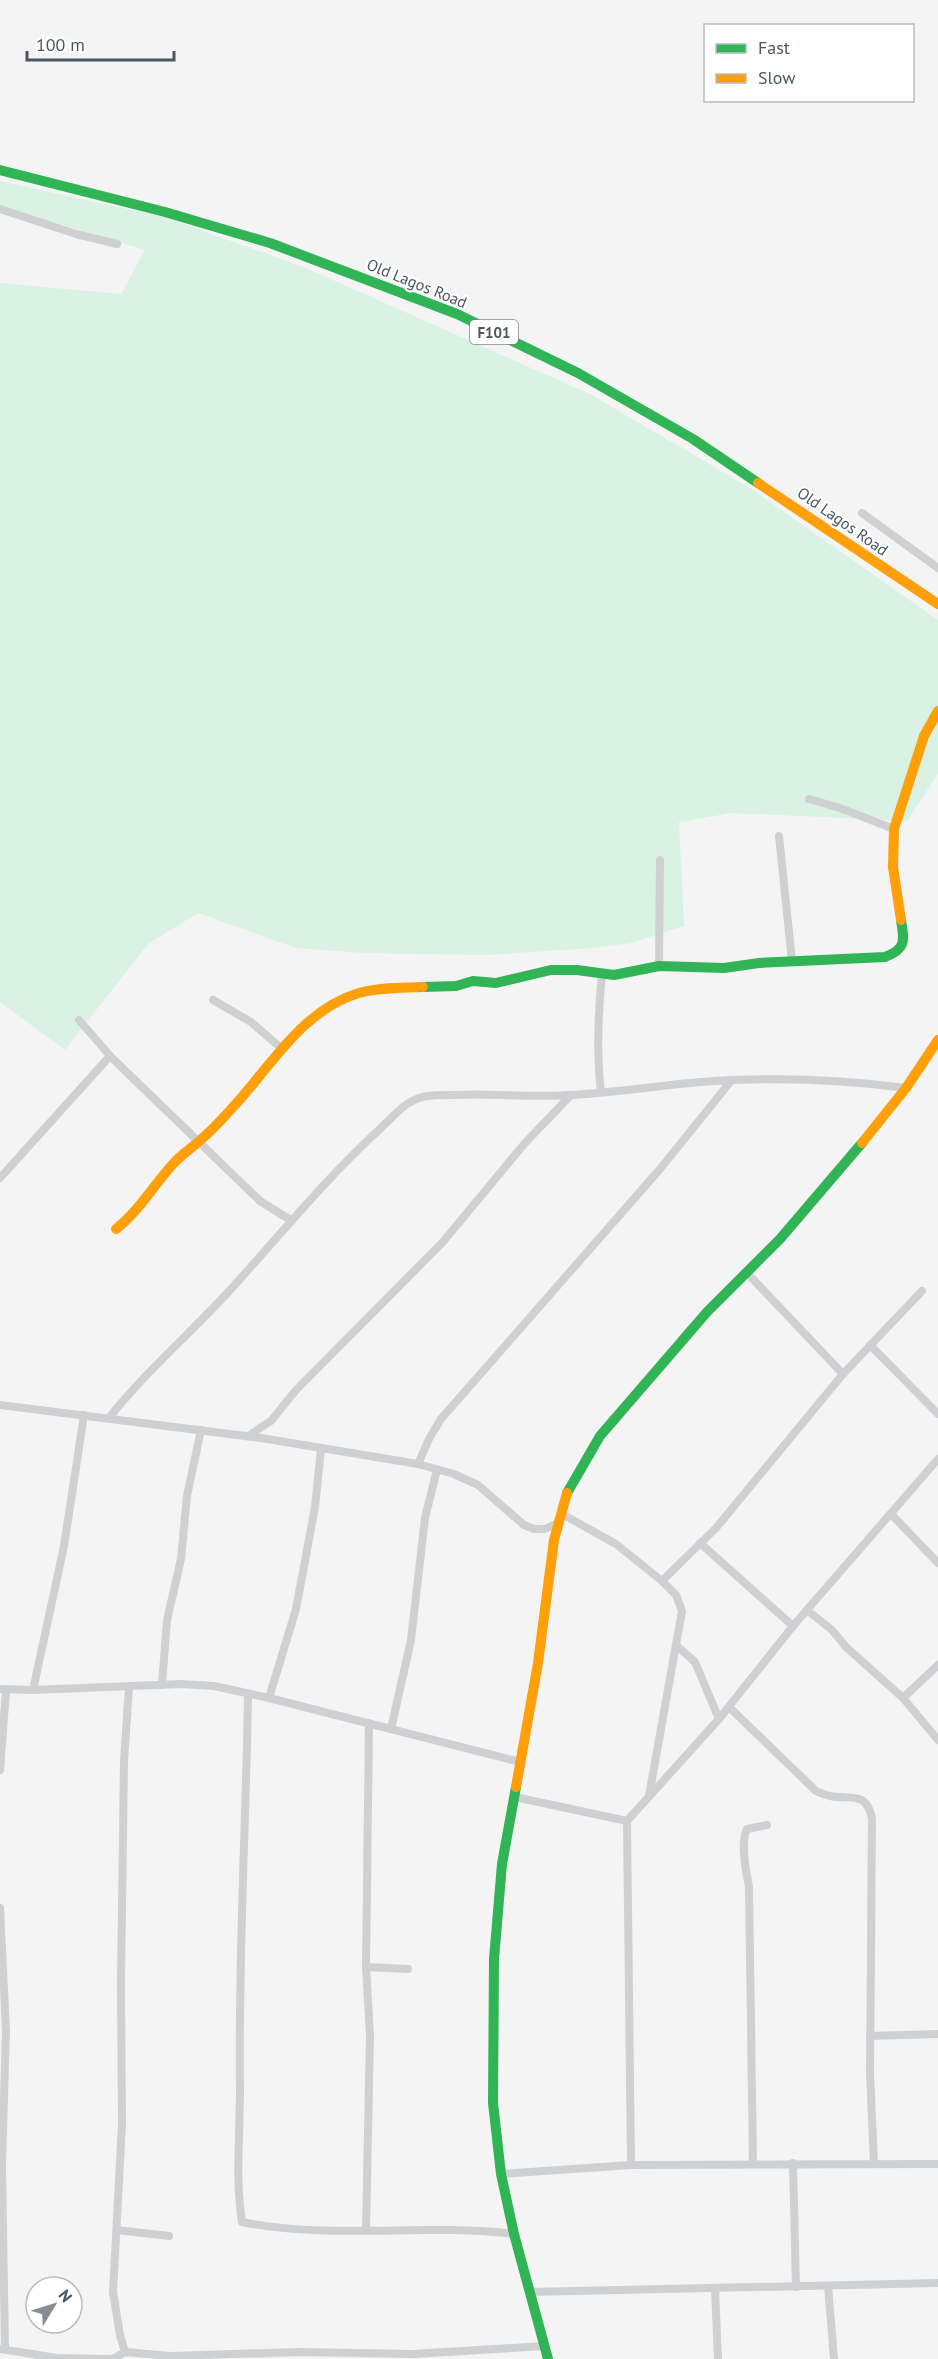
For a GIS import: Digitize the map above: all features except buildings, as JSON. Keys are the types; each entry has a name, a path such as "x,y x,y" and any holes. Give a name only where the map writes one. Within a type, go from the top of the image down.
{"street":[{"name":"Old Lagos Road","path":"0,170 165,212 270,243 457,314 578,373 693,439 938,604"},
{"path":"0,209 76,234 117,244"},
{"path":"862,513 938,568"},
{"path":"116,1229 129,1219 174,1163 199,1142 242,1097 281,1047 321,1012 359,993 379,989 456,986 473,981 496,983 551,970 626,974 659,966 724,968 792,961 885,957 897,953 902,948 904,939 893,867 894,829 924,736 938,711"},
{"path":"809,799 840,808 894,829"},
{"path":"779,836 792,961"},
{"path":"659,966 660,860"},
{"path":"601,1092 597,1063 597,1022 602,974"},
{"path":"213,1000 250,1022 281,1047"},
{"path":"79,1020 110,1056 260,1202 292,1221"},
{"path":"548,2359 514,2234 501,2174 493,2103 494,1959 502,1864 538,1663 554,1540 569,1488 600,1436 707,1312 780,1239 845,1164 906,1088 938,1040"},
{"path":"0,1178 110,1056"},
{"path":"109,1418 135,1386 173,1346 204,1318 292,1221 316,1191 376,1133 418,1098 483,1094 571,1095 730,1081 837,1079 906,1088"},
{"path":"418,1464 429,1439 454,1403 660,1169 730,1081"},
{"path":"248,1436 272,1421 296,1390 442,1243 549,1116 571,1095"},
{"path":"548,1096 549,1116"},
{"path":"747,1273 843,1374"},
{"path":"662,1581 716,1527 843,1374 922,1291"},
{"path":"870,1344 938,1414"},
{"path":"0,1405 248,1436 418,1464 454,1474 478,1485 525,1525 534,1529 544,1528 561,1518"},
{"path":"33,1690 64,1546 84,1415"},
{"path":"272,1421 273,1440"},
{"path":"162,1685 167,1620 181,1559 187,1496 201,1430"},
{"path":"269,1698 296,1609 315,1507 321,1449"},
{"path":"631,2165 627,1821 719,1719 793,1626 938,1459"},
{"path":"390,1729 411,1640 425,1518 437,1470"},
{"path":"891,1514 938,1563"},
{"path":"561,1518 616,1544 676,1595 682,1611 649,1797"},
{"path":"700,1543 793,1626"},
{"path":"807,1610 832,1630 846,1647 903,1698 938,1740"},
{"path":"676,1646 694,1662 719,1719"},
{"path":"903,1698 938,1665"},
{"path":"0,1770 3,1689 162,1685 214,1686 520,1762"},
{"path":"125,2352 113,2292 122,2126 124,1761 129,1687"},
{"path":"248,1695 239,2032 238,2199 242,2222 326,2231 491,2231 514,2234"},
{"path":"729,1707 816,1791 828,1796 864,1800 870,1806 872,1819 870,2036 874,2163"},
{"path":"366,2230 370,2035 366,1967 369,1723"},
{"path":"514,1797 627,1821"},
{"path":"753,2164 749,1887 745,1865 745,1834 747,1829 767,1825"},
{"path":"0,1908 6,2031 2,2165 3,2349 57,2359 113,2359 125,2352 170,2357 413,2356 545,2346"},
{"path":"366,1967 408,1969"},
{"path":"870,2036 938,2034"},
{"path":"793,2163 796,2287"},
{"path":"501,2174 631,2165 938,2164"},
{"path":"117,2230 169,2236"},
{"path":"530,2292 938,2283"},
{"path":"828,2286 834,2359"},
{"path":"715,2289 718,2359"}],"green space":[{"path":"0,181 164,217 301,266 590,394 750,488 938,620 938,774 907,821 732,813 679,822 684,926 631,943 593,948 486,955 362,953 296,948 198,913 148,944 65,1050 0,1002 0,283 121,294 145,250 0,206"}],"traffic: fast":[{"path":"0,170 165,212 270,243 457,314 578,373 693,439 758,483"},
{"path":"423,987 456,986 473,981 496,983 551,970 577,970 614,975 659,966 724,968 759,963 885,957 901,947 903,938 901,920"},
{"path":"567,1493 600,1436 707,1312 780,1239 862,1143"},
{"path":"516,1787 502,1864 494,1959 493,2103 501,2174 514,2234 548,2359"}],"traffic: slow":[{"path":"758,483 938,604"},
{"path":"901,920 893,867 894,829 924,736 938,711"},
{"path":"116,1229 139,1206 176,1161 226,1115 293,1036 323,1010 340,1000 367,991 423,987"},
{"path":"862,1143 906,1088 938,1040"},
{"path":"516,1787 538,1663 554,1540 567,1493"}]}
